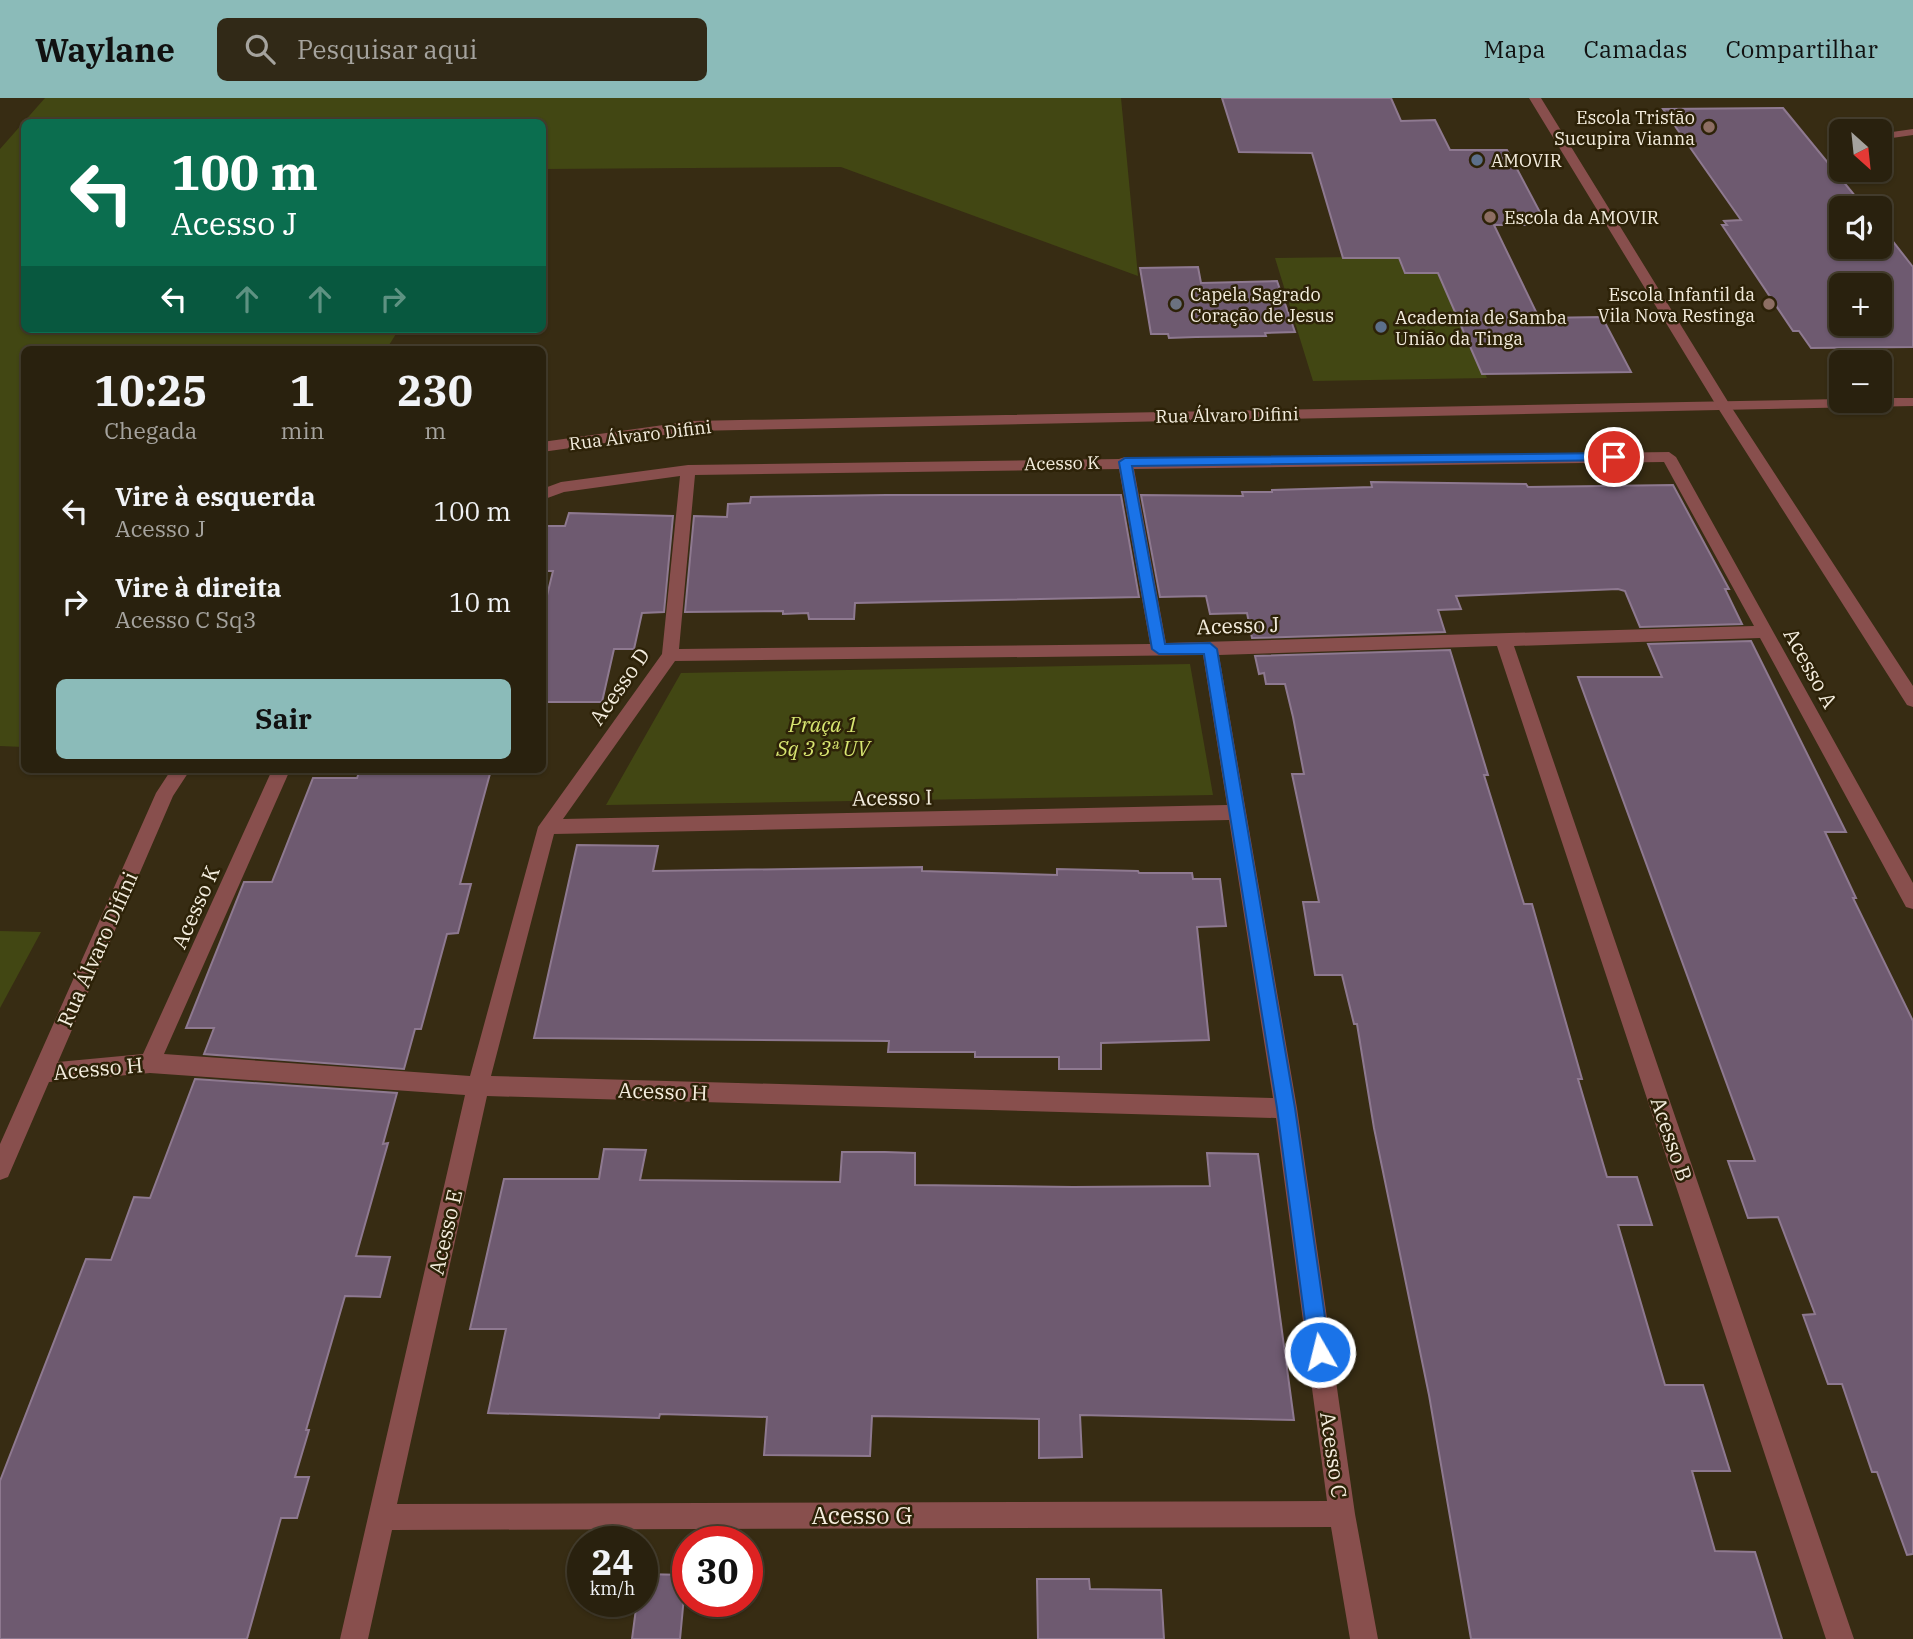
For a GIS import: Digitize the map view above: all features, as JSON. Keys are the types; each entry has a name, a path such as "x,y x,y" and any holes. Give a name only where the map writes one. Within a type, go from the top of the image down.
{"street":[{"path":"1535,98 1723,405 1913,700"},
{"path":"1892,135 1913,132"},
{"name":"Rua Álvaro Difini","path":"546,446 692,426 1913,402"},
{"name":"Acesso K","path":"546,493 561,486 688,470 1125,462 1668,457"},
{"name":"Acesso A","path":"1668,457 1913,901"},
{"path":"1125,462 1159,649"},
{"name":"Acesso D","path":"547,827 670,655 688,470"},
{"name":"Acesso J","path":"670,655 1210,649 1765,632"},
{"name":"Acesso B","path":"1503,639 1840,1639"},
{"name":"Acesso C","path":"1210,649 1286,1108 1342,1514 1364,1639"},
{"name":"Rua Álvaro Difini","path":"0,1169 165,793 179,773"},
{"name":"Acesso K","path":"150,1062 280,773"},
{"name":"Acesso I","path":"547,827 1238,812"},
{"name":"Acesso E","path":"354,1639 478,1086 547,827"},
{"name":"Acesso H","path":"42,1073 150,1062 478,1086 1286,1108"},
{"name":"Acesso G","path":"381,1517 1342,1514"}],"green space":[{"path":"45,98 1121,98 1138,276 841,167 546,169 546,119 26,119"},
{"path":"21,125 21,333 397,333 388,346 21,346 21,747 0,746 0,149"},
{"name":"Academia de Samba União da Tinga","path":"1434,256 1487,378 1313,381 1275,258"},
{"name":"Praça 1 Sq 3 3ª UV","path":"1190,664 1213,795 606,805 681,673"},
{"path":"0,931 41,932 0,1008"}],"building":[{"path":"1222,98 1391,98 1401,121 1435,120 1450,150 1507,150 1543,218 1527,218 1531,225 1494,225 1539,318 1602,317 1631,372 1482,374 1438,273 1405,273 1399,258 1343,258 1312,153 1239,152"},
{"path":"1783,108 1829,164 1829,182 1844,182 1855,196 1829,196 1829,259 1892,259 1892,240 1913,267 1913,347 1811,348 1799,331 1793,331 1722,225 1727,225 1724,221 1741,220 1663,109"},
{"path":"1198,267 1201,283 1277,281 1295,332 1265,333 1266,336 1169,338 1168,334 1151,334 1140,268"},
{"path":"1371,482 1526,484 1528,487 1673,485 1729,589 1725,589 1742,624 1640,627 1625,591 1618,589 1456,596 1461,609 1438,610 1445,632 1252,638 1247,613 1210,614 1206,596 1160,597 1141,495 1243,496 1242,492 1372,487"},
{"path":"1121,495 1139,597 855,603 854,619 809,619 808,613 783,614 783,611 685,612 694,516 727,517 728,504 750,503 751,497"},
{"path":"569,513 673,516 664,612 642,613 634,649 614,649 602,702 546,702 546,600 553,571 546,571 546,526 565,526"},
{"path":"1751,641 1846,832 1825,832 1856,898 1853,898 1913,1021 1913,1554 1907,1555 1877,1472 1872,1472 1842,1384 1828,1384 1803,1315 1815,1314 1778,1217 1748,1218 1728,1161 1755,1161 1578,677 1662,677 1648,644"},
{"path":"1450,650 1488,775 1484,775 1524,904 1532,904 1607,1177 1637,1177 1652,1225 1618,1225 1665,1385 1703,1385 1730,1471 1692,1471 1715,1551 1755,1552 1782,1639 1471,1639 1429,1395 1374,1128 1357,1024 1354,1024 1342,975 1315,975 1303,902 1319,902 1292,774 1304,774 1293,717 1285,684 1266,684 1264,673 1259,674 1255,656"},
{"path":"359,773 490,773 460,884 471,884 458,933 447,934 421,1029 415,1029 404,1069 204,1054 214,1028 186,1028 244,882 272,882 313,778 357,778"},
{"path":"577,845 658,846 653,871 922,867 922,871 1057,875 1057,869 1192,873 1193,879 1220,879 1226,926 1197,927 1209,1040 1101,1043 1101,1069 1059,1069 1059,1057 975,1057 975,1052 888,1052 889,1041 534,1038"},
{"path":"195,1079 397,1093 383,1144 388,1143 356,1256 390,1257 380,1297 345,1296 295,1477 309,1477 297,1518 281,1518 247,1639 0,1639 0,1481 86,1259 111,1260 134,1197 150,1198"},
{"path":"604,1149 646,1150 640,1180 840,1182 842,1152 885,1152 915,1153 915,1185 1073,1187 1210,1186 1207,1153 1258,1154 1294,1420 1080,1415 1082,1457 1039,1458 1039,1419 872,1416 870,1456 764,1455 767,1417 660,1414 659,1418 488,1413 506,1329 470,1329 504,1179 599,1179"},
{"path":"658,1574 672,1575 672,1617 682,1617 680,1639 632,1639 635,1617 658,1617"},
{"path":"1037,1579 1089,1579 1090,1589 1161,1590 1164,1639 1038,1639"}],"place":[{"name":"Escola Tristão Sucupira Vianna","path":"1709,127"},
{"name":"AMOVIR","path":"1477,160"},
{"name":"Escola da AMOVIR","path":"1490,217"},
{"name":"Capela Sagrado Coração de Jesus","path":"1176,304"},
{"name":"Escola Infantil da Vila Nova Restinga","path":"1769,304"},
{"name":"Academia de Samba União da Tinga","path":"1381,327"}],"route":[{"path":"1320,1352 1286,1108 1210,649 1159,649 1125,462 1614,457"}]}
